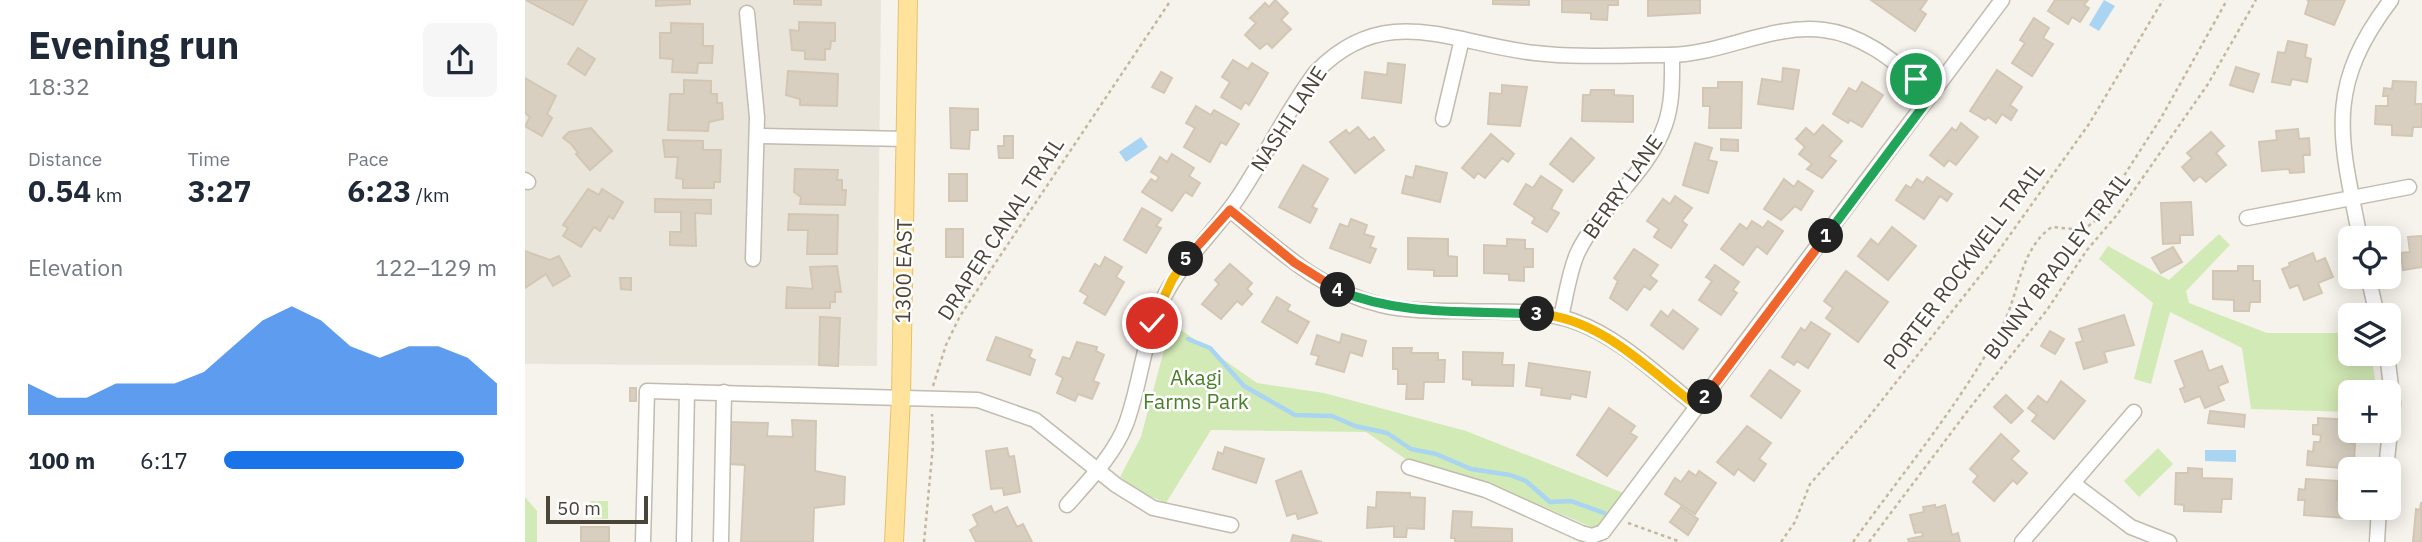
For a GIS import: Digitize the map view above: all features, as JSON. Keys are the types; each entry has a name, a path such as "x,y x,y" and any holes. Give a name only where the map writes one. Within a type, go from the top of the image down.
{"main road":[{"name":"1300 EAST","path":"894,542 901,396 908,0"}],"street":[{"path":"1409,467 1486,490 1586,535 1603,533 2002,0"},
{"path":"2358,226 2343,136 2344,92 2362,40 2391,0"},
{"path":"747,13 757,136 753,259"},
{"name":"NASHI LANE","path":"1067,505 1098,471 1125,425 1152,323 1172,280 1188,257 1230,210 1309,81 1333,56 1359,40 1389,31 1424,30 1538,54 1672,55 1705,52 1787,31 1825,30 1845,34 1878,50 1933,93"},
{"path":"1443,118 1462,39"},
{"name":"BERRY LANE","path":"1561,317 1572,269 1583,245 1654,148 1664,127 1672,90 1672,55"},
{"path":"757,136 906,139"},
{"path":"2247,218 2410,187"},
{"path":"1230,210 1315,278 1359,299 1407,309 1561,317 1586,326 1609,339 1698,407"},
{"path":"2387,457 2393,403 2389,366"},
{"path":"643,542 647,391 933,396 978,400 1017,412 1052,431 1132,497 1153,508 1231,525"},
{"path":"684,542 687,391"},
{"path":"721,542 724,392"},
{"path":"2022,542 2134,412"},
{"path":"2074,484 2131,527 2169,542"},
{"path":"2377,542 2378,520"}],"path":[{"name":"DRAPER CANAL TRAIL","path":"924,542 933,444 933,384 946,345 960,316 1171,0"},
{"name":"PORTER ROCKWELL TRAIL","path":"1781,542 1795,522 1810,484 1864,423 1987,267 2089,124 2163,0"},
{"path":"1853,542 1926,445 2003,325 2030,254 2052,227 2083,230 2095,221 2161,118 2227,0"},
{"name":"BUNNY BRADLEY TRAIL","path":"1869,542 1969,408 2047,310 2087,250 2116,216 2208,84 2256,0"},
{"path":"1615,518 1681,542"}],"shaded area":[{"path":"525,0 881,0 877,366 525,364"}],"green space":[{"path":"2219,234 2230,245 2186,291 2189,303 2267,333 2338,333 2338,366 2373,366 2375,380 2338,380 2338,412 2251,409 2242,348 2170,312 2151,384 2134,379 2153,303 2099,259 2108,246 2169,280"},
{"name":"Akagi Farms Park","path":"1171,323 1257,383 1324,393 1466,431 1626,494 1600,527 1591,527 1524,498 1407,460 1366,432 1211,430 1166,503 1142,493 1120,477 1141,437"},
{"path":"2158,448 2173,464 2139,497 2124,481"},
{"path":"525,497 537,511 537,542 525,542"},
{"path":"590,501 608,501 608,519 590,518"}],"water":[{"path":"2104,0 2115,6 2099,31 2089,25"},
{"path":"1141,137 1148,147 1126,162 1119,152"},
{"path":"2205,450 2236,450 2236,462 2205,461"}],"building":[{"path":"526,0 587,0 573,25"},
{"path":"656,0 690,0 690,4 656,6"},
{"path":"794,0 821,0 821,5 794,4"},
{"path":"1275,0 1288,13 1281,20 1291,29 1272,48 1267,43 1260,49 1245,35 1256,23 1250,18 1265,3 1269,7"},
{"path":"1493,0 1529,0 1529,5 1493,4"},
{"path":"1562,0 1618,0 1618,5 1608,5 1607,20 1591,19 1591,13 1562,12"},
{"path":"1648,0 1700,0 1700,13 1648,16"},
{"path":"1871,0 1927,0 1920,10 1926,14 1915,31"},
{"path":"2055,0 2088,0 2084,5 2089,8 2080,22 2072,17 2068,24 2048,11"},
{"path":"2307,0 2345,0 2334,25 2305,14 2309,1"},
{"path":"2034,18 2049,28 2043,38 2053,44 2032,76 2012,63 2025,43 2020,40"},
{"path":"799,22 835,23 835,41 831,41 830,49 825,49 825,60 805,59 805,51 792,50 790,30 799,31"},
{"path":"671,23 703,24 703,46 713,46 712,63 698,63 697,73 672,72 673,59 660,58 660,33 671,33"},
{"path":"2288,41 2307,45 2305,57 2311,59 2307,82 2292,79 2290,85 2272,82 2278,52 2285,53"},
{"path":"578,48 595,59 585,75 568,64"},
{"path":"1233,60 1248,69 1252,63 1268,73 1249,105 1245,102 1241,109 1221,97 1230,82 1222,77"},
{"path":"1388,63 1405,65 1401,103 1362,98 1365,72 1387,75"},
{"path":"2236,67 2259,74 2253,92 2230,85"},
{"path":"1783,68 1799,70 1793,109 1758,104 1762,79 1782,82"},
{"path":"1997,70 2022,87 2010,105 2017,110 2011,120 2002,114 1996,123 1970,111"},
{"path":"788,71 838,74 837,106 800,105 800,99 786,95"},
{"path":"1161,72 1172,78 1164,93 1152,87"},
{"path":"525,78 556,96 547,114 552,118 542,136 525,126 530,117 525,113"},
{"path":"684,80 711,81 711,94 717,94 717,103 722,103 723,119 709,122 708,131 668,130 670,94 684,94"},
{"path":"2393,81 2416,82 2415,104 2422,104 2422,127 2413,127 2412,136 2392,135 2392,125 2375,124 2376,106 2388,106 2388,96 2383,96 2384,88 2392,89"},
{"path":"1718,82 1742,82 1741,128 1709,128 1710,106 1703,106 1703,88 1718,88"},
{"path":"1862,82 1883,95 1862,127 1833,114 1849,88 1856,92"},
{"path":"1502,85 1527,87 1520,126 1488,124 1490,93 1502,94"},
{"path":"1591,90 1614,90 1614,95 1633,96 1633,122 1582,121 1583,95 1590,95"},
{"path":"1196,106 1211,115 1214,110 1239,124 1226,145 1221,142 1210,162 1184,147 1195,128 1186,123"},
{"path":"950,108 978,109 978,130 970,130 969,149 951,148"},
{"path":"1961,123 1978,137 1956,165 1949,160 1944,166 1930,155 1952,128 1956,131"},
{"path":"1823,125 1842,141 1829,156 1836,161 1822,178 1807,169 1812,164 1799,154 1805,147 1796,139 1806,128 1814,135"},
{"path":"1358,127 1369,140 1374,137 1384,150 1355,173 1330,142 1346,130 1349,134"},
{"path":"591,128 612,151 590,170 571,144 563,138 569,132"},
{"path":"2298,129 2299,139 2309,138 2310,155 2303,155 2304,172 2290,173 2289,169 2262,171 2259,142 2277,140 2276,131"},
{"path":"2211,132 2224,146 2216,153 2226,165 2206,182 2200,176 2194,181 2182,167 2192,158 2187,153"},
{"path":"1491,134 1514,154 1508,162 1502,158 1485,178 1478,173 1474,178 1462,168"},
{"path":"1004,136 1013,136 1013,158 999,158 998,146 1004,146"},
{"path":"1571,138 1594,158 1573,182 1550,164"},
{"path":"1721,139 1738,140 1738,151 1721,150"},
{"path":"663,140 703,141 703,150 721,150 720,182 714,182 714,188 683,188 683,179 676,178 678,157 665,157"},
{"path":"1695,143 1712,148 1708,160 1717,162 1708,193 1683,185"},
{"path":"1172,154 1194,168 1189,176 1200,183 1192,196 1185,192 1172,211 1142,192 1151,179 1156,182 1159,177 1151,172 1160,157 1167,162"},
{"path":"1303,165 1328,179 1312,207 1317,209 1310,223 1279,207"},
{"path":"1416,166 1447,173 1440,202 1402,193 1406,176 1413,178"},
{"path":"795,169 838,170 837,180 842,180 842,190 846,190 845,205 800,204 801,197 794,192"},
{"path":"949,174 967,174 967,201 949,201"},
{"path":"1541,176 1562,190 1551,209 1559,213 1547,232 1532,223 1535,218 1514,204 1526,184 1533,188"},
{"path":"1927,177 1952,194 1947,201 1940,196 1924,219 1896,200 1906,185 1911,188 1917,179 1923,183"},
{"path":"1784,179 1794,187 1798,181 1813,191 1801,210 1795,206 1781,220 1764,209"},
{"path":"588,189 599,195 602,189 623,202 613,219 609,216 600,231 594,227 581,247 563,236 568,228 563,225"},
{"path":"1675,196 1692,208 1682,221 1687,225 1671,248 1654,237 1659,229 1647,221 1663,199 1670,204"},
{"path":"655,199 711,200 711,214 695,213 696,246 670,245 670,232 681,232 681,212 655,212"},
{"path":"2191,202 2193,235 2180,235 2180,243 2163,244 2161,203"},
{"path":"1142,208 1161,219 1156,226 1161,228 1146,253 1124,240"},
{"path":"789,214 838,215 837,254 807,254 808,230 788,230"},
{"path":"1351,219 1367,225 1364,234 1374,237 1370,247 1376,249 1370,263 1330,248 1340,224 1348,227"},
{"path":"1752,221 1763,228 1768,221 1783,231 1767,254 1757,246 1743,265 1721,249 1740,224 1747,229"},
{"path":"1892,227 1916,246 1888,280 1858,256 1871,239 1878,245"},
{"path":"946,229 963,229 963,257 946,257"},
{"path":"2422,236 2422,267 2403,270 2401,253 2410,252 2408,237"},
{"path":"1408,238 1448,239 1448,256 1457,257 1457,276 1434,276 1434,270 1408,269"},
{"path":"1507,239 1525,240 1525,249 1533,249 1533,267 1524,267 1524,281 1509,280 1509,274 1484,273 1484,245 1507,246"},
{"path":"2173,247 2182,262 2161,273 2152,258"},
{"path":"1634,249 1658,265 1650,276 1657,281 1650,290 1644,286 1627,310 1610,298 1618,281 1614,278"},
{"path":"525,251 550,260 559,256 570,276 553,286 546,274 525,288"},
{"path":"2313,253 2316,262 2325,258 2333,277 2318,283 2322,293 2304,300 2298,285 2290,288 2282,269 2290,266 2289,263"},
{"path":"1105,257 1122,267 1116,277 1124,282 1105,315 1084,303 1088,296 1080,291 1095,264 1100,267"},
{"path":"1230,264 1252,283 1247,289 1252,294 1242,305 1237,301 1221,319 1202,304 1219,284 1215,280"},
{"path":"1715,265 1739,282 1733,290 1737,293 1721,315 1699,300 1712,281 1706,277"},
{"path":"837,266 841,292 835,292 835,302 830,302 830,308 786,308 787,287 813,289 810,267"},
{"path":"2238,266 2253,266 2253,281 2260,281 2260,302 2250,302 2249,311 2234,311 2234,300 2213,299 2213,271 2238,271"},
{"path":"1846,271 1888,302 1858,342 1826,318 1833,308 1824,301"},
{"path":"620,278 631,278 631,290 621,289"},
{"path":"1277,297 1290,305 1287,310 1309,322 1297,343 1262,322"},
{"path":"1673,310 1698,329 1683,349 1651,325 1661,311 1668,317"},
{"path":"2124,315 2134,345 2104,352 2107,362 2084,369 2076,343 2083,341 2079,329"},
{"path":"820,317 840,318 838,366 819,365"},
{"path":"1811,322 1830,334 1808,368 1797,361 1794,365 1782,357 1801,328 1805,331"},
{"path":"2050,331 2064,339 2055,354 2041,346"},
{"path":"1342,334 1366,341 1362,356 1350,352 1344,372 1316,364 1319,356 1311,354 1317,335 1340,343"},
{"path":"996,337 1032,350 1029,357 1035,360 1030,375 987,360"},
{"path":"1077,342 1097,347 1096,351 1104,355 1093,381 1099,383 1092,399 1078,394 1075,401 1057,393 1063,378 1056,374 1063,357 1070,359"},
{"path":"1393,348 1412,348 1411,353 1438,353 1438,360 1445,360 1444,382 1424,382 1423,399 1406,399 1407,384 1398,384 1398,369 1393,369"},
{"path":"2202,351 2209,371 2222,366 2228,382 2218,386 2224,400 2205,408 2200,396 2185,402 2180,389 2185,387 2175,361"},
{"path":"1463,352 1503,353 1502,365 1514,365 1513,386 1472,385 1472,380 1463,379"},
{"path":"1529,363 1590,372 1586,397 1571,394 1570,399 1541,395 1542,388 1526,386"},
{"path":"1770,370 1800,391 1781,418 1751,396"},
{"path":"2061,381 2085,401 2054,439 2032,421 2037,415 2028,408 2038,396 2047,403"},
{"path":"630,388 636,388 636,401 630,401"},
{"path":"2006,395 2023,411 2011,423 1994,407"},
{"path":"1609,408 1635,426 1630,433 1637,437 1607,476 1577,455"},
{"path":"2210,411 2245,415 2244,427 2208,423"},
{"path":"2318,418 2338,419 2338,443 2355,444 2354,457 2338,457 2338,468 2307,465 2308,451 2313,452 2314,442 2320,442 2321,435 2313,434 2313,425 2318,425"},
{"path":"792,420 816,421 815,471 845,477 844,504 814,508 813,542 741,542 745,465 729,464 731,422 768,423 767,436 793,437"},
{"path":"1747,426 1771,443 1759,459 1766,464 1754,481 1738,469 1734,475 1717,462"},
{"path":"2001,434 2019,451 2011,459 2027,473 2017,484 2013,480 1994,501 1973,482 1978,476 1970,469"},
{"path":"1225,447 1264,459 1256,483 1213,469 1218,452 1223,454"},
{"path":"1007,448 1009,457 1014,456 1020,492 1004,495 1003,488 991,489 986,451"},
{"path":"2188,468 2202,469 2202,478 2232,479 2231,499 2222,499 2221,512 2184,511 2184,505 2175,504 2176,473 2188,473"},
{"path":"1301,471 1317,513 1298,519 1296,513 1287,516 1276,481"},
{"path":"1689,471 1696,476 1699,471 1716,483 1695,514 1665,494 1675,478 1681,482"},
{"path":"2306,479 2338,481 2338,517 2304,515 2305,500 2298,500 2299,489 2305,490"},
{"path":"1377,492 1410,493 1410,497 1425,498 1424,529 1407,528 1406,537 1394,537 1394,526 1367,528 1368,507 1376,508"},
{"path":"2421,502 2422,542 2413,542 2416,509 2420,510"},
{"path":"1935,505 1936,508 1945,505 1952,535 1958,533 1960,542 1909,542 1908,539 1923,536 1922,532 1915,533 1910,515 1924,512 1923,507"},
{"path":"991,506 994,513 1007,507 1017,527 1023,524 1032,542 976,542 970,530 978,525 973,515"},
{"path":"1681,507 1698,519 1688,535 1670,522"},
{"path":"1453,511 1472,512 1471,527 1512,529 1512,542 1455,542 1455,538 1451,538"},
{"path":"581,527 609,527 609,542 581,542"},
{"path":"1293,535 1322,542 1291,542"}],"waterway":[{"path":"1188,339 1210,348 1244,386 1295,415 1332,416 1355,426 1387,433 1411,449 1436,454 1471,469 1510,475 1526,481 1550,502 1571,501 1604,513"}],"route":[{"path":"1152,323 1172,280 1188,257 1230,210 1315,278 1359,299 1407,309 1544,314 1578,322 1609,339 1698,407 1933,93 1916,79"}]}
